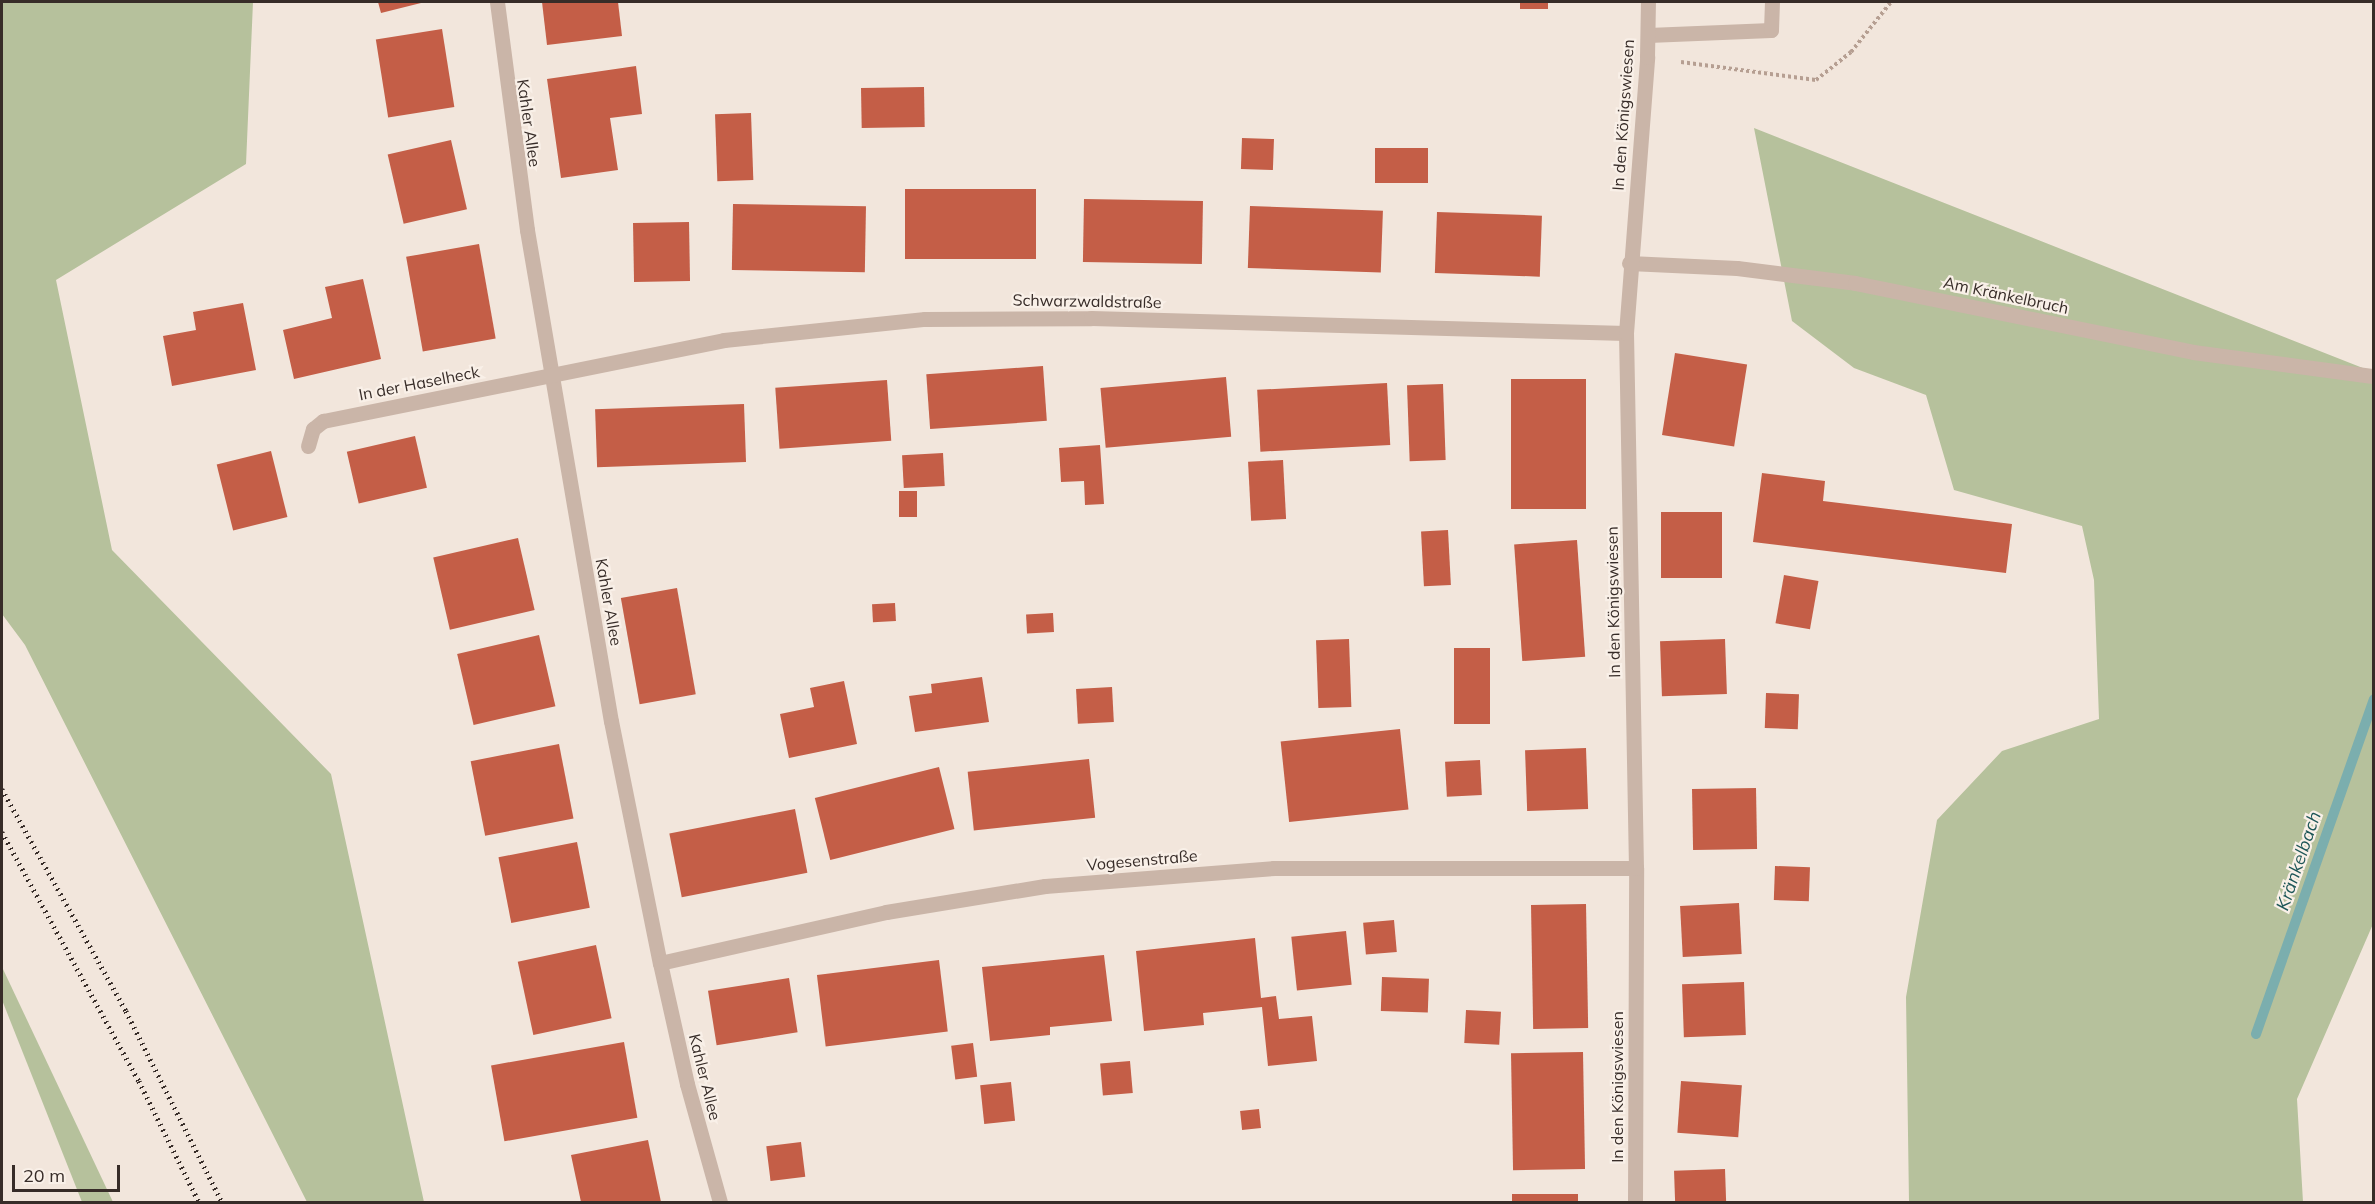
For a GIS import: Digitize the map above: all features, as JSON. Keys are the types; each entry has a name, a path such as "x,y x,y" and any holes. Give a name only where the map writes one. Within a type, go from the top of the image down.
{"street":[{"name":"Kahler Allee","path":"497,2 527,230 611,721 687,1084 720,1203"},
{"name":"In den Königswiesen","path":"1635,1203 1636,868 1626,333 1629,263 1647,57 1648,2"},
{"path":"1648,35 1772,30 1772,2"},
{"name":"Am Kränkelbruch","path":"1629,263 1737,268 1855,283 2193,352 2373,376"},
{"name":"Schwarzwaldstraße","path":"553,374 724,340 925,319 1091,318 1626,333"},
{"name":"In der Haselheck","path":"308,446 312,429 323,421 553,374"},
{"name":"Vogesenstraße","path":"660,963 886,912 1045,886 1274,868 1636,868"}],"path":[{"path":"1647,57 1816,80 1851,52 1891,2"}],"green space":[{"path":"2,2 253,2 246,164 56,280 112,550 331,774 424,1202 307,1202 25,645 2,614"},
{"path":"1754,128 2373,372 2373,924 2297,1099 2303,1202 1909,1202 1906,997 1937,820 2002,751 2099,719 2094,580 2082,526 1954,490 1926,395 1854,368 1792,321"},
{"path":"2,967 113,1202 82,1202 2,1000"}],"building":[{"path":"378,2 425,2 381,13"},
{"path":"542,2 618,2 622,36 547,45"},
{"path":"1520,2 1548,2 1548,9 1520,9"},
{"path":"442,29 454,107 388,118 376,39"},
{"path":"636,66 642,114 610,118 618,170 561,178 547,79"},
{"path":"924,87 925,127 862,128 861,88"},
{"path":"751,113 753,180 717,181 715,114"},
{"path":"1242,138 1274,139 1273,170 1241,169"},
{"path":"451,140 467,209 404,224 388,155"},
{"path":"1375,148 1428,148 1428,183 1375,183"},
{"path":"905,189 1036,189 1036,259 905,259"},
{"path":"1084,199 1203,201 1202,264 1083,262"},
{"path":"733,204 866,206 865,272 732,270"},
{"path":"1250,206 1383,211 1381,273 1248,268"},
{"path":"1437,212 1542,216 1540,277 1435,273"},
{"path":"689,222 690,281 634,282 633,223"},
{"path":"479,244 496,339 423,351 406,257"},
{"path":"363,279 381,359 294,379 283,330 332,318 325,287"},
{"path":"243,303 256,370 172,386 163,336 196,330 193,312"},
{"path":"1675,353 1747,364 1734,446 1662,435"},
{"path":"1043,366 1047,421 930,429 926,374"},
{"path":"1226,377 1231,437 1106,448 1100,388"},
{"path":"1511,379 1586,379 1586,509 1511,509"},
{"path":"887,380 891,441 780,449 775,388"},
{"path":"1387,383 1390,445 1260,452 1257,390"},
{"path":"1443,384 1446,460 1410,461 1407,385"},
{"path":"744,404 746,462 597,467 595,409"},
{"path":"415,436 427,488 359,503 347,452"},
{"path":"1100,445 1104,504 1085,505 1084,481 1061,482 1059,448"},
{"path":"271,451 287,517 233,531 217,465"},
{"path":"943,453 945,486 904,488 902,455"},
{"path":"1283,460 1286,519 1251,521 1248,462"},
{"path":"1762,473 1825,481 1823,501 2012,524 2006,573 1753,542"},
{"path":"899,491 917,491 917,517 899,517"},
{"path":"1661,512 1722,512 1722,578 1661,578"},
{"path":"1448,530 1451,585 1424,586 1421,531"},
{"path":"518,538 535,610 450,630 433,558"},
{"path":"1577,540 1585,657 1522,661 1514,544"},
{"path":"1784,575 1818,581 1810,629 1775,623"},
{"path":"677,588 696,694 640,704 621,598"},
{"path":"895,603 896,621 873,622 872,604"},
{"path":"1053,613 1054,632 1027,633 1026,614"},
{"path":"539,635 555,706 474,725 457,654"},
{"path":"1349,639 1351,707 1318,708 1316,640"},
{"path":"1725,639 1727,694 1662,696 1660,641"},
{"path":"1454,648 1490,648 1490,724 1454,724"},
{"path":"982,677 989,722 915,732 909,696 932,693 931,684"},
{"path":"844,681 857,744 789,758 780,714 814,707 810,688"},
{"path":"1112,687 1114,722 1078,724 1076,689"},
{"path":"1766,693 1799,694 1798,729 1765,728"},
{"path":"1400,729 1408,810 1289,822 1281,742"},
{"path":"559,744 574,819 485,836 471,761"},
{"path":"1586,748 1588,809 1527,811 1525,750"},
{"path":"1089,759 1095,818 974,830 968,772"},
{"path":"1480,760 1482,795 1447,797 1445,762"},
{"path":"939,767 954,829 830,860 815,798"},
{"path":"1756,788 1757,849 1693,850 1692,789"},
{"path":"795,809 807,873 682,897 669,833"},
{"path":"577,842 590,908 511,923 498,857"},
{"path":"1775,866 1810,867 1809,901 1774,900"},
{"path":"1739,903 1742,954 1683,957 1680,906"},
{"path":"1586,904 1588,1028 1533,1029 1531,905"},
{"path":"1394,920 1397,952 1366,955 1363,923"},
{"path":"1346,931 1352,985 1297,990 1291,937"},
{"path":"1255,938 1261,998 1276,996 1279,1019 1312,1016 1317,1061 1268,1066 1262,1007 1203,1013 1204,1025 1144,1031 1136,951"},
{"path":"596,945 612,1018 533,1035 518,962"},
{"path":"1104,955 1112,1021 1050,1027 1050,1035 990,1041 982,967"},
{"path":"939,960 948,1031 826,1046 817,975"},
{"path":"1382,977 1429,979 1428,1013 1381,1011"},
{"path":"789,978 798,1032 717,1045 708,991"},
{"path":"1744,982 1746,1035 1684,1037 1682,984"},
{"path":"1466,1010 1501,1012 1499,1045 1464,1043"},
{"path":"624,1042 637,1118 504,1141 491,1065"},
{"path":"973,1043 977,1077 955,1079 951,1046"},
{"path":"1583,1052 1585,1169 1513,1170 1511,1053"},
{"path":"1130,1061 1133,1093 1103,1095 1100,1064"},
{"path":"1681,1081 1742,1085 1738,1137 1677,1133"},
{"path":"1011,1082 1015,1121 984,1124 980,1085"},
{"path":"1259,1109 1261,1128 1242,1130 1240,1111"},
{"path":"648,1140 661,1202 581,1202 571,1155"},
{"path":"801,1142 805,1177 771,1181 766,1146"},
{"path":"1725,1169 1726,1202 1675,1202 1674,1171"},
{"path":"1512,1194 1578,1194 1578,1202 1512,1202"}],"waterway":[{"name":"Kränkelbach","path":"2256,1034 2374,699"}],"railway":[{"path":"2,789 126,1011 222,1202"},
{"path":"2,832 139,1081 199,1202"}]}
